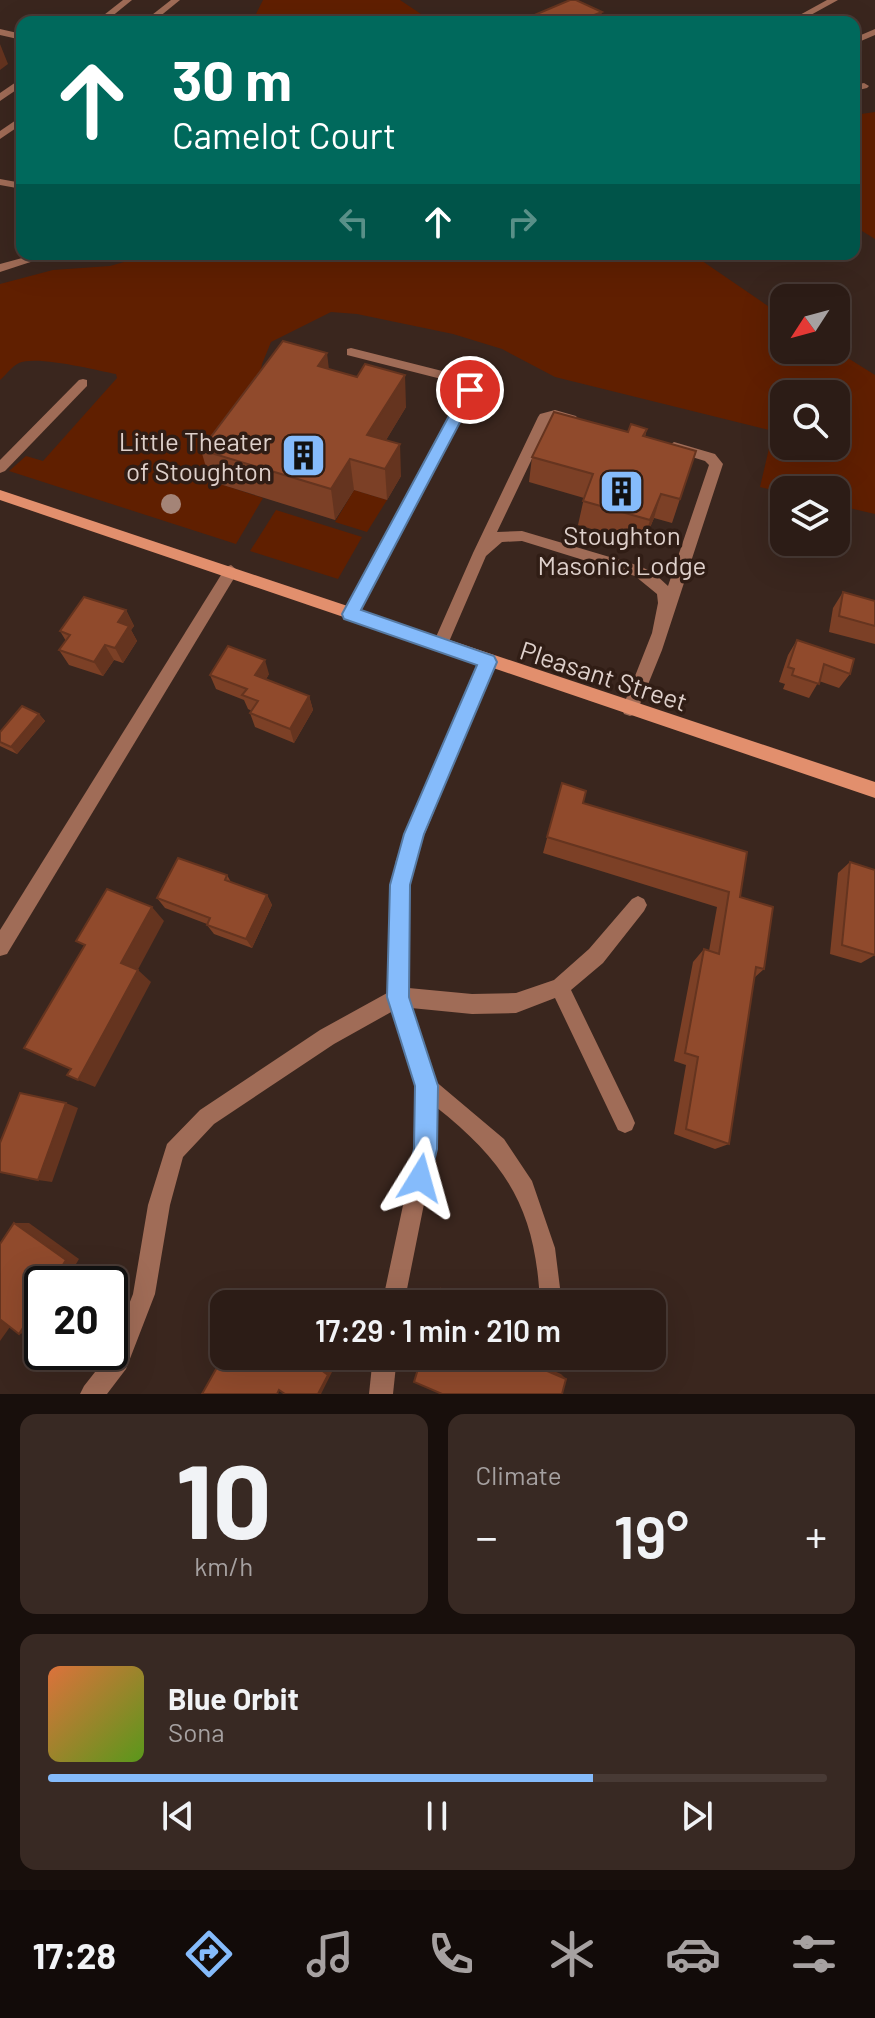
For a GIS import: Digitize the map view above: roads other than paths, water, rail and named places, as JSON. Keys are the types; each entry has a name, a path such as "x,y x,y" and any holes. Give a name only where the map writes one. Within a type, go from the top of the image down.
{"main road":[{"name":"Pleasant Street","path":"0,495 231,571 440,646 875,790"}],"street":[{"path":"107,16 128,0"},
{"path":"155,16 176,0"},
{"path":"807,16 834,0"},
{"path":"0,98 16,86"},
{"path":"0,136 16,124"},
{"path":"0,268 28,260"},
{"path":"350,614 470,390 466,381 351,352"},
{"path":"0,468 83,383"},
{"path":"440,646 480,553 545,417 555,415 584,422"},
{"path":"630,709 667,611 716,464 710,457 654,442"},
{"path":"480,553 499,537 522,536 640,572 657,583 664,592 667,611"},
{"path":"0,947 231,571"},
{"path":"396,1290 425,1149 426,1086 398,997 400,885 405,860 488,662"},
{"path":"92,1394 118,1361 144,1294 159,1205 174,1151 207,1117 261,1079 398,997 472,1004 516,1003 560,987 596,956 638,905"},
{"path":"560,987 625,1123"},
{"path":"426,1086 475,1126 506,1158 524,1191 541,1238 551,1290"},
{"path":"381,1394 384,1370"}],"place":[{"name":"Little Theater of Stoughton","path":"303,455"},
{"name":"Stoughton Masonic Lodge","path":"622,491"}]}
